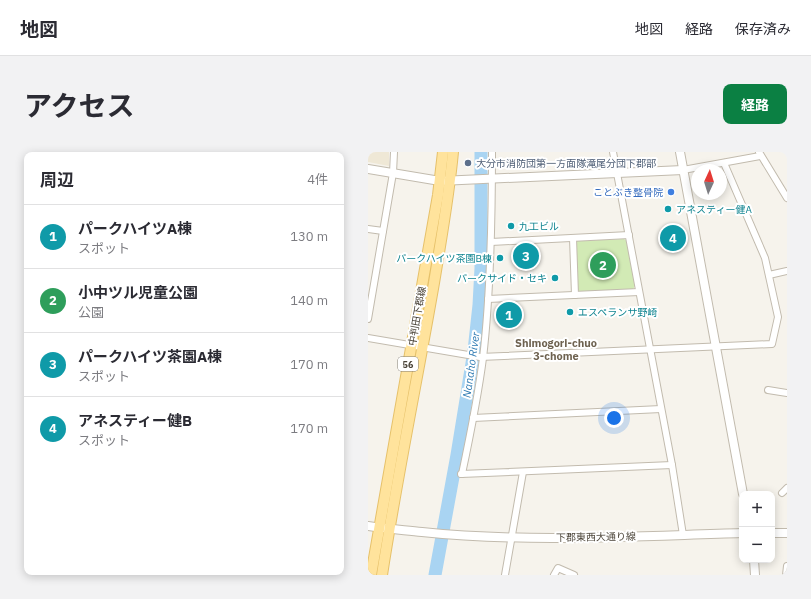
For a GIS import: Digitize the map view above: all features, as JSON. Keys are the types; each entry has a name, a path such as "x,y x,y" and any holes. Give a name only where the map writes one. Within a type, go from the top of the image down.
{"main road":[{"name":"中判田下郡線","path":"371,575 384,528 423,347 445,181 443,152"},
{"name":"中判田下郡線","path":"382,575 384,528 412,345 445,181 454,152"}],"street":[{"path":"368,319 371,284 383,231 393,173 394,152"},
{"path":"492,152 488,299 473,418 462,474 672,465"},
{"path":"613,152 672,465 683,535"},
{"path":"680,152 742,491"},
{"path":"368,169 445,181 472,180 683,170 724,163 759,154 787,198"},
{"path":"368,338 481,357 772,344 778,317 765,258 724,163"},
{"path":"368,229 383,231"},
{"path":"490,242 629,235"},
{"path":"573,238 575,295"},
{"path":"769,275 787,271"},
{"path":"488,299 639,292"},
{"path":"768,390 787,393"},
{"path":"473,418 661,409"},
{"path":"505,575 524,472"},
{"path":"782,493 787,488"},
{"path":"368,526 384,528"},
{"name":"下郡東西大通り線","path":"384,528 435,534 512,538 585,538 739,534"},
{"path":"775,533 787,533"},
{"path":"754,563 755,575"},
{"path":"786,575 787,566"},
{"path":"554,575 558,568 574,575"}],"shaded area":[{"path":"368,152 389,152 389,166 368,162"}],"green space":[{"path":"624,239 627,241 635,286 633,289 580,292 577,289 574,244 576,241"}],"waterway":[{"name":"Nanaho River","path":"435,575 474,351 481,268 481,152"}],"place":[{"name":"大分市消防団第一方面隊滝尾分団下郡部","path":"468,163"},
{"name":"ことぶき整骨院","path":"671,192"},
{"name":"アネスティー健A","path":"668,209"},
{"name":"九工ビル","path":"511,226"},
{"name":"アネスティー健B","path":"673,238"},
{"name":"パークハイツ茶園A棟","path":"526,256"},
{"name":"パークハイツ茶園B棟","path":"500,258"},
{"name":"小中ツル児童公園","path":"603,265"},
{"name":"パークサイド・セキ","path":"555,278"},
{"name":"エスペランサ野崎","path":"570,312"},
{"name":"パークハイツA棟","path":"509,315"}],"district":[{"name":"Shimogori-chuo 3-chome","path":"556,349"}]}
